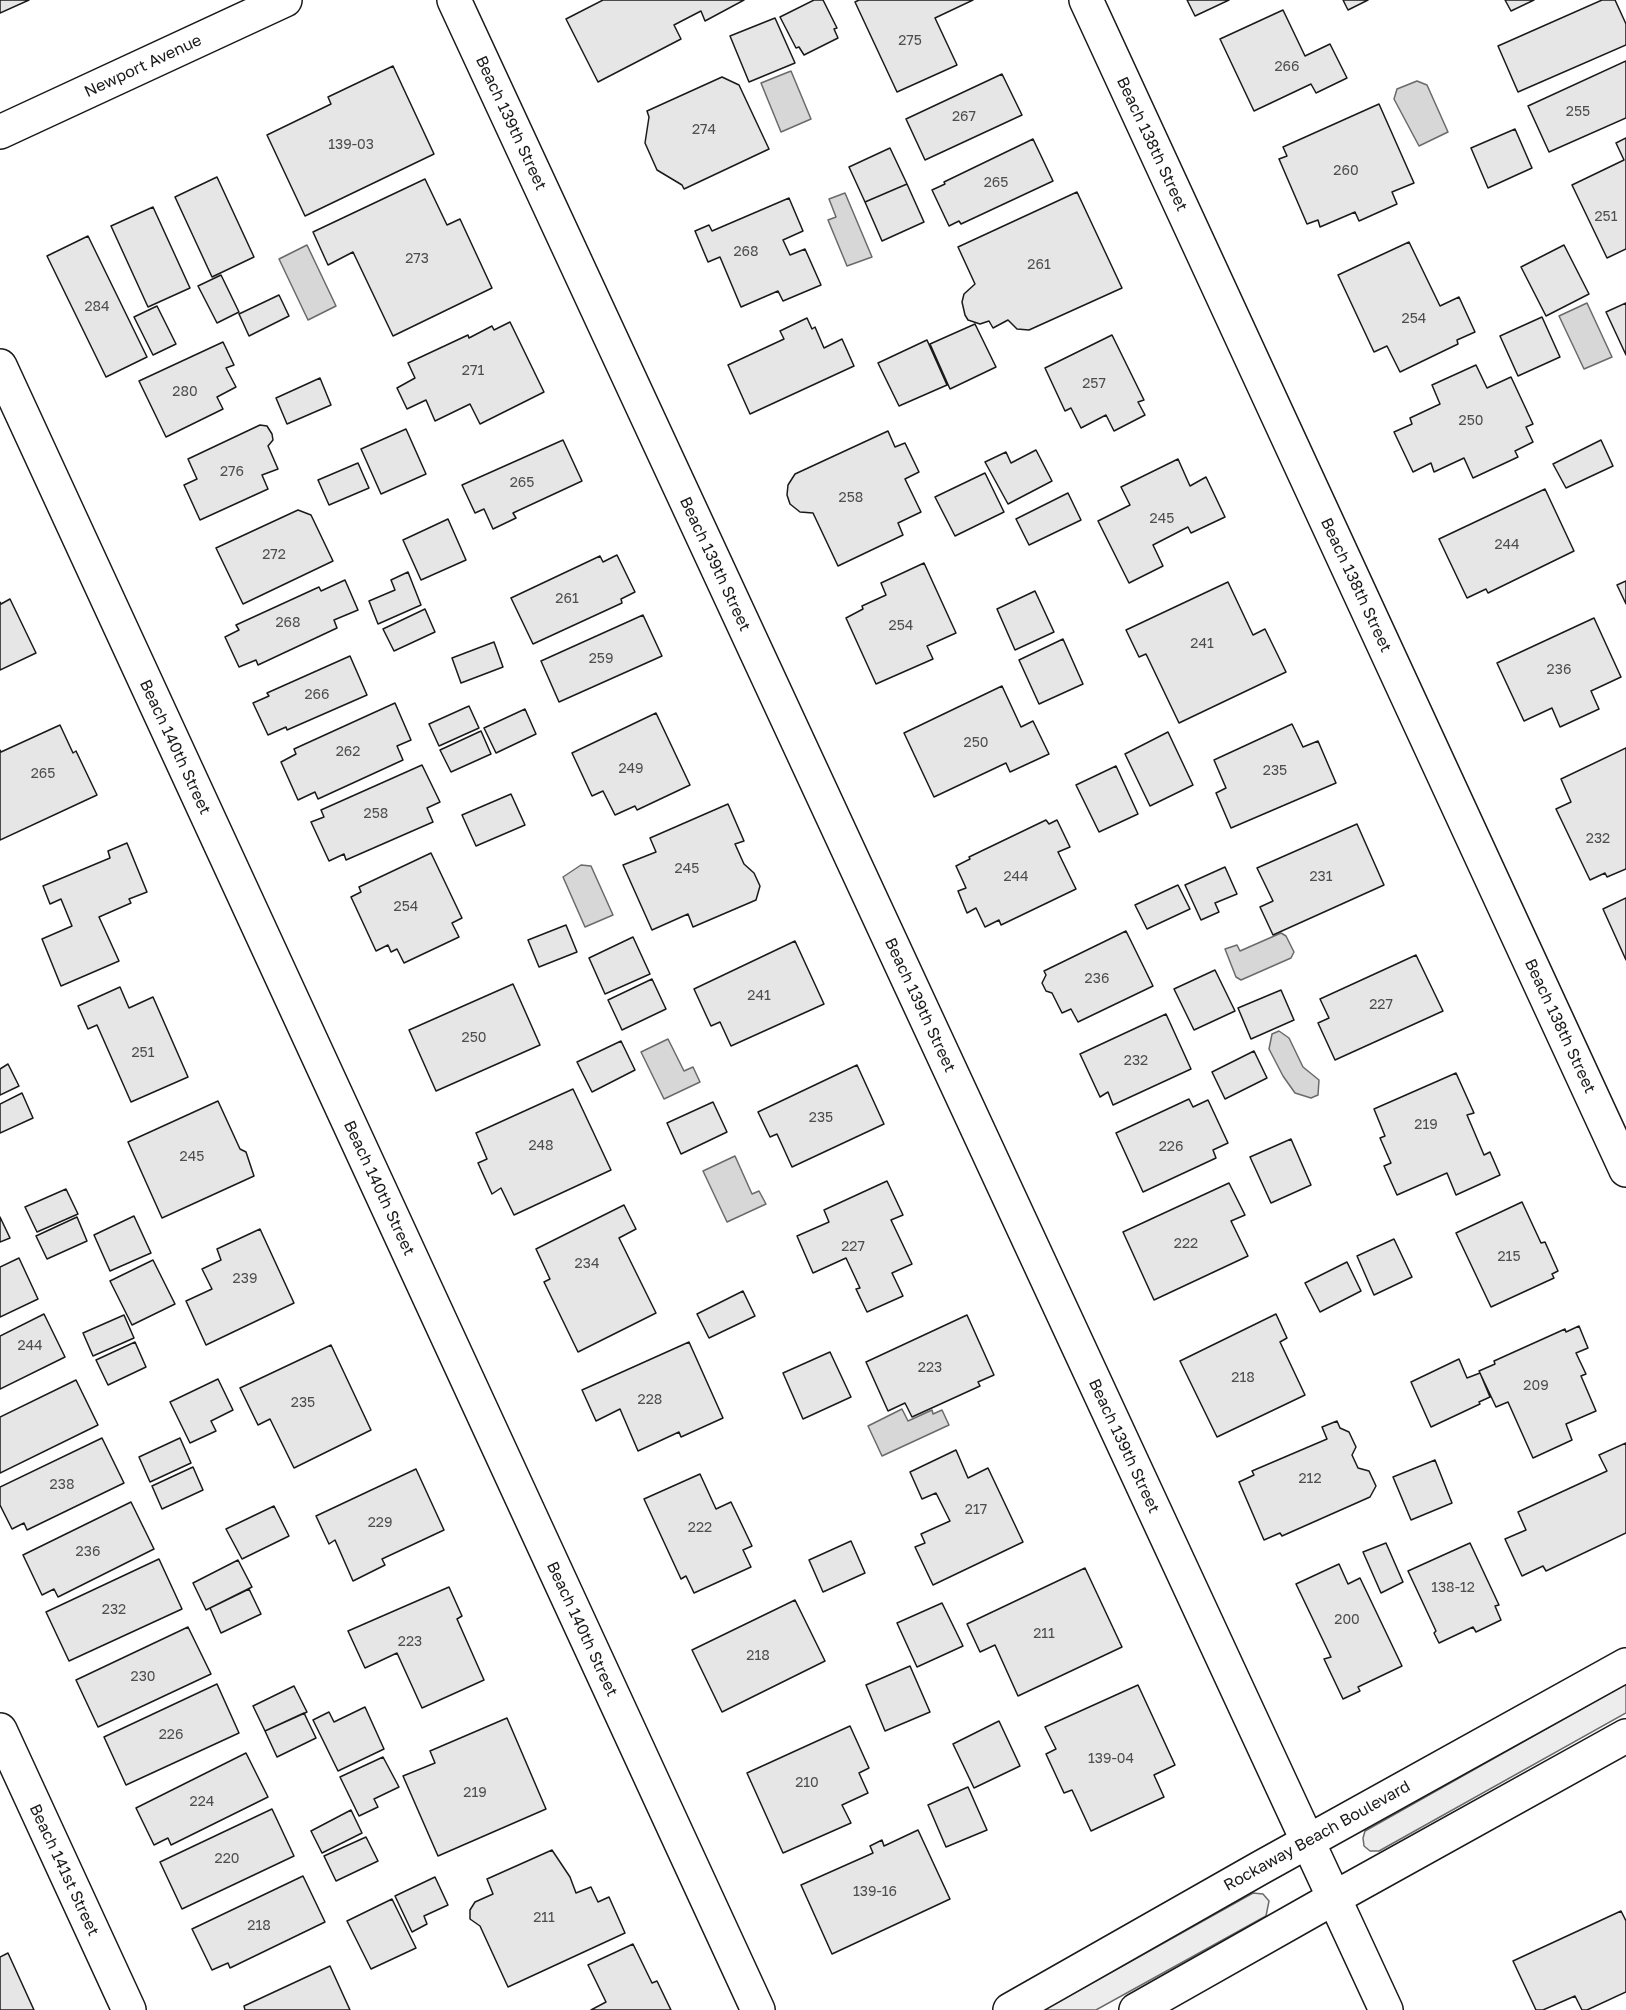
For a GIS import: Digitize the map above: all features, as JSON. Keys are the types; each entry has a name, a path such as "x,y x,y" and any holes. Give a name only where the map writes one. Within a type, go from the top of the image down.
{"street":[{"name":"Newport Avenue","path":"0,132 285,0"},
{"name":"Beach 139th Street","path":"454,0 1386,2010"},
{"name":"Beach 138th Street","path":"1086,0 1626,1170"},
{"name":"Beach 140th Street","path":"0,366 758,2010"},
{"name":"Rockaway Beach Boulevard","path":"1010,2010 1626,1665"},
{"name":"Beach 141st Street","path":"0,1730 129,2010"},
{"path":"1136,2010 1626,1736"}],"shaded area":[{"path":"791,71 811,119 781,132 761,83"},
{"path":"1417,81 1427,85 1448,132 1419,146 1394,99 1397,89"},
{"path":"845,193 872,257 847,266 828,220 836,217 829,199"},
{"path":"307,245 336,306 308,320 279,259"},
{"path":"1587,303 1612,357 1584,369 1559,316"},
{"path":"581,865 591,866 613,915 585,927 563,877"},
{"path":"1281,933 1286,936 1294,952 1291,958 1241,980 1236,977 1225,949 1237,945 1240,951"},
{"path":"1279,1031 1289,1038 1303,1067 1319,1080 1318,1095 1311,1098 1295,1093 1283,1076 1269,1049 1272,1034"},
{"path":"668,1039 684,1071 693,1067 700,1082 664,1099 641,1052"},
{"path":"735,1156 752,1194 759,1191 766,1204 727,1222 703,1171"},
{"path":"902,1409 908,1421 932,1410 933,1414 942,1410 949,1425 882,1456 868,1426"},
{"path":"1626,1684 1626,1713 1379,1851 1370,1851 1364,1846 1365,1831"},
{"path":"1253,1893 1263,1894 1269,1901 1266,1916 1096,2010 1044,2010"}],"building":[{"path":"0,0 29,0 0,13"},
{"path":"603,0 744,0 705,21 701,11 674,25 681,39 598,82 566,19"},
{"path":"814,0 823,0 837,28 834,29 838,38 804,55 799,47 796,48 780,17"},
{"path":"859,0 973,0 935,18 957,65 897,92 855,2"},
{"path":"1187,0 1229,0 1195,16"},
{"path":"1343,0 1368,0 1348,10"},
{"path":"1505,0 1534,0 1511,11"},
{"path":"1602,0 1615,0 1626,24 1626,45 1518,92 1498,46"},
{"path":"1283,10 1305,56 1330,44 1347,78 1316,93 1311,84 1254,111 1220,39"},
{"path":"775,18 795,63 749,82 730,36"},
{"path":"1626,61 1626,118 1549,152 1528,106"},
{"path":"393,66 434,154 305,216 267,135 331,104 328,97"},
{"path":"1002,74 1022,115 925,160 906,119"},
{"path":"722,77 739,85 769,149 684,189 682,185 657,170 645,143 649,117 647,111"},
{"path":"1379,104 1414,183 1392,192 1397,204 1359,221 1355,212 1320,227 1318,220 1307,224 1279,159 1287,156 1283,147"},
{"path":"1515,129 1532,168 1488,188 1471,148"},
{"path":"1626,138 1626,249 1607,258 1572,185 1624,160 1616,143"},
{"path":"1033,139 1053,181 961,224 959,221 949,226 932,190"},
{"path":"890,148 907,184 865,202 849,167"},
{"path":"217,177 254,257 212,277 175,197"},
{"path":"425,179 447,225 460,219 492,288 393,336 353,252 328,265 313,232"},
{"path":"907,184 924,222 882,241 865,202"},
{"path":"1077,192 1122,288 1029,330 1017,329 1008,320 993,328 989,321 980,324 968,320 962,302 964,294 975,284 958,247"},
{"path":"789,198 803,231 783,240 790,255 805,249 821,285 783,301 778,291 741,307 720,257 708,262 695,231 709,225 712,231"},
{"path":"153,207 190,288 148,307 111,226"},
{"path":"88,236 147,357 106,377 47,256"},
{"path":"1409,242 1440,306 1459,297 1475,332 1457,340 1458,344 1400,372 1387,346 1374,352 1338,275"},
{"path":"1564,245 1589,294 1546,316 1521,267"},
{"path":"221,275 239,312 217,323 198,286"},
{"path":"279,295 289,316 249,336 239,314"},
{"path":"1626,303 1626,355 1606,312"},
{"path":"157,306 176,344 153,355 134,317"},
{"path":"1542,317 1560,357 1518,376 1500,336"},
{"path":"807,318 812,329 815,327 824,348 842,339 854,366 750,414 728,365 784,339 780,331"},
{"path":"510,322 544,392 480,424 470,404 435,421 426,400 407,409 397,388 415,378 408,363 468,335 469,338 492,326 494,330"},
{"path":"975,324 996,367 950,389 930,344"},
{"path":"1112,335 1144,400 1138,402 1145,415 1114,431 1106,415 1081,428 1071,408 1065,411 1045,368"},
{"path":"927,340 947,385 899,406 878,363"},
{"path":"223,342 234,365 226,368 236,387 217,397 223,409 166,437 139,381"},
{"path":"1476,365 1487,388 1511,377 1533,424 1526,427 1533,442 1515,451 1518,457 1473,478 1464,458 1434,472 1431,463 1413,472 1394,432 1412,424 1410,418 1440,404 1432,385"},
{"path":"320,378 331,405 287,424 276,398"},
{"path":"260,425 267,426 272,434 273,440 268,446 278,469 262,475 268,489 200,520 184,485 197,479 188,459"},
{"path":"406,429 426,474 381,494 361,449"},
{"path":"888,431 895,447 905,443 919,472 905,479 921,512 898,523 903,535 838,566 813,513 800,512 790,504 787,495 788,485 795,474"},
{"path":"563,440 582,481 513,513 516,518 493,529 484,509 475,513 462,485"},
{"path":"1601,440 1613,466 1566,488 1553,464"},
{"path":"1036,450 1052,481 1008,504 985,462 1006,452 1011,463"},
{"path":"1178,459 1190,486 1206,477 1225,517 1191,533 1188,527 1153,545 1163,566 1129,583 1098,521 1130,505 1121,487"},
{"path":"358,463 369,488 329,505 318,480"},
{"path":"985,473 1004,512 955,536 935,497"},
{"path":"1545,489 1574,551 1488,593 1486,589 1467,598 1439,539"},
{"path":"1068,493 1081,520 1029,545 1016,519"},
{"path":"298,510 311,515 333,561 243,604 216,548"},
{"path":"448,519 466,560 421,580 403,540"},
{"path":"617,555 635,592 621,599 622,603 533,644 511,598 600,556 603,562"},
{"path":"924,563 956,633 927,646 933,659 876,684 846,618 863,609 862,606 886,595 881,583"},
{"path":"408,572 421,605 378,624 369,601 395,590 391,580"},
{"path":"345,580 358,610 334,620 337,628 258,665 256,660 239,667 225,637 239,630 236,625 319,587 321,591"},
{"path":"1626,581 1626,604 1617,585"},
{"path":"1228,582 1253,635 1265,629 1286,672 1179,723 1146,654 1139,657 1126,630"},
{"path":"1035,591 1054,632 1015,650 997,609"},
{"path":"10,599 36,653 0,670 0,602 1,604"},
{"path":"425,609 435,632 394,651 383,629"},
{"path":"643,615 662,656 559,702 541,661"},
{"path":"1594,618 1621,677 1591,691 1599,709 1560,727 1552,708 1524,721 1497,663"},
{"path":"1063,639 1083,684 1039,704 1019,660"},
{"path":"494,642 503,667 461,683 452,658"},
{"path":"350,656 367,695 287,730 286,727 268,735 253,703 269,696 267,693"},
{"path":"1002,686 1021,727 1033,721 1049,754 1010,772 1006,763 934,797 904,733"},
{"path":"395,703 411,740 397,746 403,760 318,799 315,792 298,800 281,762 296,754 294,749"},
{"path":"469,706 479,728 439,746 429,724"},
{"path":"525,709 536,734 496,753 484,728"},
{"path":"656,713 690,785 637,810 635,806 615,815 603,791 592,796 572,753"},
{"path":"1292,724 1303,747 1318,741 1336,783 1231,828 1216,793 1226,788 1214,760"},
{"path":"60,725 73,753 76,751 97,795 0,840 0,750 1,752"},
{"path":"481,731 491,754 451,772 440,750"},
{"path":"1168,732 1193,785 1150,806 1125,754"},
{"path":"1626,748 1626,869 1607,877 1605,873 1590,880 1556,809 1571,802 1561,779"},
{"path":"422,765 440,802 427,808 433,822 346,860 344,854 329,861 311,822 324,817 321,810"},
{"path":"1116,766 1138,814 1099,832 1076,785"},
{"path":"511,794 525,825 476,846 462,815"},
{"path":"728,804 744,841 735,844 744,864 754,873 760,886 756,900 693,927 688,914 652,930 623,865 656,852 650,838"},
{"path":"1046,820 1049,824 1057,820 1070,847 1058,852 1076,889 1001,925 999,920 985,927 976,908 967,913 958,891 966,888 956,866 970,859 969,857"},
{"path":"1357,824 1384,885 1273,935 1260,907 1273,901 1257,868"},
{"path":"127,843 147,892 129,899 131,903 99,917 119,961 61,986 42,939 72,926 61,899 50,904 43,886 110,858 108,851"},
{"path":"431,853 462,918 452,923 459,937 404,963 397,949 391,952 388,945 376,951 351,897 361,892 359,887"},
{"path":"1225,867 1237,894 1215,903 1219,912 1201,920 1185,885"},
{"path":"1178,885 1190,909 1147,929 1135,905"},
{"path":"1626,898 1626,960 1603,909"},
{"path":"566,925 577,952 539,967 528,940"},
{"path":"1126,931 1153,986 1078,1022 1071,1009 1062,1013 1052,993 1046,991 1042,983 1046,975 1044,971"},
{"path":"633,937 650,974 605,994 589,958"},
{"path":"795,941 824,1004 731,1046 720,1022 711,1026 694,989"},
{"path":"1416,955 1443,1011 1335,1060 1318,1023 1329,1018 1320,999"},
{"path":"1215,970 1235,1011 1194,1030 1174,989"},
{"path":"652,979 666,1009 622,1030 608,1000"},
{"path":"513,984 540,1045 436,1091 409,1030"},
{"path":"120,987 129,1008 153,997 188,1077 131,1102 97,1025 88,1029 78,1006"},
{"path":"1281,990 1294,1020 1251,1039 1238,1008"},
{"path":"1166,1014 1191,1069 1113,1105 1108,1092 1100,1097 1080,1054"},
{"path":"621,1041 635,1070 592,1092 577,1062"},
{"path":"1254,1051 1267,1078 1225,1099 1212,1072"},
{"path":"8,1064 19,1086 0,1095 0,1069"},
{"path":"857,1065 884,1124 792,1167 777,1134 770,1137 758,1112"},
{"path":"1456,1073 1474,1113 1467,1115 1484,1155 1490,1152 1500,1175 1456,1195 1447,1173 1397,1195 1384,1166 1391,1163 1380,1138 1385,1136 1374,1109"},
{"path":"573,1089 611,1170 514,1215 501,1188 492,1194 478,1163 487,1159 476,1133"},
{"path":"22,1093 33,1118 0,1133 0,1104"},
{"path":"1189,1099 1193,1107 1208,1100 1228,1143 1213,1150 1216,1158 1143,1192 1116,1133"},
{"path":"218,1101 240,1149 246,1152 254,1176 162,1218 128,1142"},
{"path":"713,1102 727,1132 681,1154 667,1123"},
{"path":"1291,1139 1311,1185 1271,1203 1250,1157"},
{"path":"887,1181 903,1215 891,1220 912,1264 892,1273 903,1296 867,1312 856,1289 860,1288 846,1258 813,1273 797,1236 829,1222 824,1210"},
{"path":"1229,1183 1245,1215 1231,1221 1248,1256 1154,1300 1123,1232"},
{"path":"66,1189 78,1214 37,1232 25,1207"},
{"path":"1522,1202 1541,1243 1545,1242 1558,1271 1552,1274 1554,1278 1491,1307 1456,1233"},
{"path":"624,1205 636,1229 619,1238 656,1313 578,1352 544,1282 550,1279 536,1249"},
{"path":"134,1216 151,1253 110,1271 94,1235"},
{"path":"0,1217 10,1238 0,1242"},
{"path":"77,1217 87,1241 47,1259 36,1236"},
{"path":"260,1229 294,1303 206,1345 186,1301 212,1289 202,1269 221,1260 217,1249"},
{"path":"1394,1239 1412,1277 1374,1295 1357,1256"},
{"path":"19,1258 38,1299 0,1317 0,1267"},
{"path":"153,1260 175,1304 132,1325 110,1281"},
{"path":"1347,1262 1361,1291 1320,1312 1305,1283"},
{"path":"743,1291 755,1316 709,1338 697,1314"},
{"path":"44,1314 65,1357 0,1389 0,1336"},
{"path":"1276,1314 1287,1338 1280,1342 1305,1395 1217,1437 1180,1361"},
{"path":"124,1315 134,1338 93,1356 83,1333"},
{"path":"967,1315 994,1375 978,1382 980,1386 912,1417 905,1403 888,1411 866,1362"},
{"path":"1579,1326 1588,1348 1576,1353 1586,1374 1581,1376 1596,1411 1566,1424 1572,1440 1533,1458 1508,1402 1496,1407 1479,1371 1495,1364 1494,1361 1565,1329 1566,1332"},
{"path":"135,1342 146,1367 108,1385 96,1360"},
{"path":"689,1342 723,1418 681,1437 679,1432 638,1451 620,1409 596,1421 582,1390"},
{"path":"331,1345 371,1430 294,1468 270,1419 258,1425 240,1388"},
{"path":"830,1352 851,1397 803,1419 783,1373"},
{"path":"1459,1359 1467,1378 1480,1373 1490,1397 1431,1427 1411,1382"},
{"path":"218,1379 233,1410 211,1421 216,1431 190,1443 170,1402"},
{"path":"76,1380 98,1425 0,1473 0,1417"},
{"path":"1337,1421 1340,1428 1349,1432 1356,1447 1352,1455 1358,1468 1369,1471 1376,1486 1370,1497 1282,1536 1280,1533 1264,1540 1239,1482 1254,1475 1252,1471 1327,1439 1322,1427"},
{"path":"102,1438 124,1483 27,1530 24,1523 12,1529 0,1505 0,1487"},
{"path":"180,1438 191,1463 150,1482 139,1457"},
{"path":"1626,1443 1626,1533 1546,1571 1543,1566 1522,1576 1505,1539 1526,1530 1518,1512 1607,1471 1599,1455"},
{"path":"956,1450 968,1478 988,1468 1023,1542 933,1585 915,1547 925,1543 921,1534 950,1521 936,1493 922,1499 910,1472"},
{"path":"1435,1460 1452,1503 1411,1520 1393,1477"},
{"path":"193,1467 203,1490 162,1509 152,1486"},
{"path":"416,1469 444,1530 382,1559 385,1565 353,1581 335,1540 329,1544 316,1516"},
{"path":"700,1474 716,1509 731,1502 752,1546 743,1550 751,1567 694,1593 686,1576 681,1579 644,1499"},
{"path":"131,1502 154,1549 58,1597 54,1589 42,1595 23,1555"},
{"path":"274,1506 289,1536 242,1559 226,1529"},
{"path":"851,1541 865,1573 823,1592 809,1560"},
{"path":"1386,1543 1403,1582 1381,1593 1363,1552"},
{"path":"1470,1543 1499,1605 1495,1606 1501,1620 1476,1632 1473,1627 1439,1643 1434,1633 1436,1631 1408,1571"},
{"path":"159,1559 182,1609 69,1661 46,1612"},
{"path":"238,1560 252,1587 206,1610 193,1583"},
{"path":"1339,1564 1348,1584 1360,1578 1402,1666 1358,1687 1360,1691 1343,1699 1324,1659 1331,1657 1296,1584"},
{"path":"1085,1568 1122,1647 1018,1696 995,1645 980,1652 967,1624"},
{"path":"449,1587 462,1616 457,1619 484,1680 422,1708 397,1653 365,1668 348,1631"},
{"path":"249,1589 261,1614 221,1633 210,1608"},
{"path":"795,1600 825,1661 722,1712 692,1650"},
{"path":"942,1603 963,1646 917,1667 897,1623"},
{"path":"188,1627 211,1674 98,1727 76,1680"},
{"path":"910,1666 930,1712 885,1731 866,1685"},
{"path":"217,1684 239,1733 126,1785 104,1737"},
{"path":"1138,1685 1175,1765 1154,1775 1164,1797 1091,1831 1072,1790 1064,1793 1046,1754 1056,1749 1045,1727"},
{"path":"294,1686 307,1712 265,1731 253,1706"},
{"path":"365,1707 384,1749 338,1771 313,1720 329,1712 334,1722"},
{"path":"304,1713 316,1738 277,1757 265,1731"},
{"path":"507,1718 546,1809 438,1856 403,1776 435,1763 430,1751"},
{"path":"999,1721 1020,1766 974,1788 953,1744"},
{"path":"850,1726 869,1768 859,1773 868,1793 842,1805 851,1823 783,1853 747,1773"},
{"path":"246,1753 268,1797 171,1845 168,1838 154,1845 136,1808"},
{"path":"383,1757 399,1787 374,1799 378,1807 359,1816 340,1777"},
{"path":"968,1787 987,1830 946,1847 928,1805"},
{"path":"272,1809 294,1856 182,1909 160,1862"},
{"path":"351,1810 362,1833 322,1853 311,1831"},
{"path":"918,1830 950,1899 832,1954 801,1885 873,1853 870,1846 882,1840 884,1846"},
{"path":"366,1837 378,1861 336,1881 324,1856"},
{"path":"552,1850 570,1877 576,1893 591,1887 598,1902 609,1897 625,1933 508,1987 480,1926 470,1919 470,1910 475,1902 493,1894 487,1879"},
{"path":"303,1876 325,1922 230,1968 228,1963 212,1970 192,1929"},
{"path":"435,1877 448,1905 424,1916 427,1924 412,1932 395,1896"},
{"path":"392,1899 416,1948 371,1969 347,1921"},
{"path":"1621,1911 1626,1921 1626,1992 1587,2010 1582,2010 1575,1996 1543,2010 1536,2010 1513,1961"},
{"path":"633,1944 652,1983 657,1981 671,2010 591,2010 606,2002 588,1965"},
{"path":"8,1953 34,2010 0,2010 0,1957"},
{"path":"330,1966 350,2010 245,2010 244,2006"}]}
